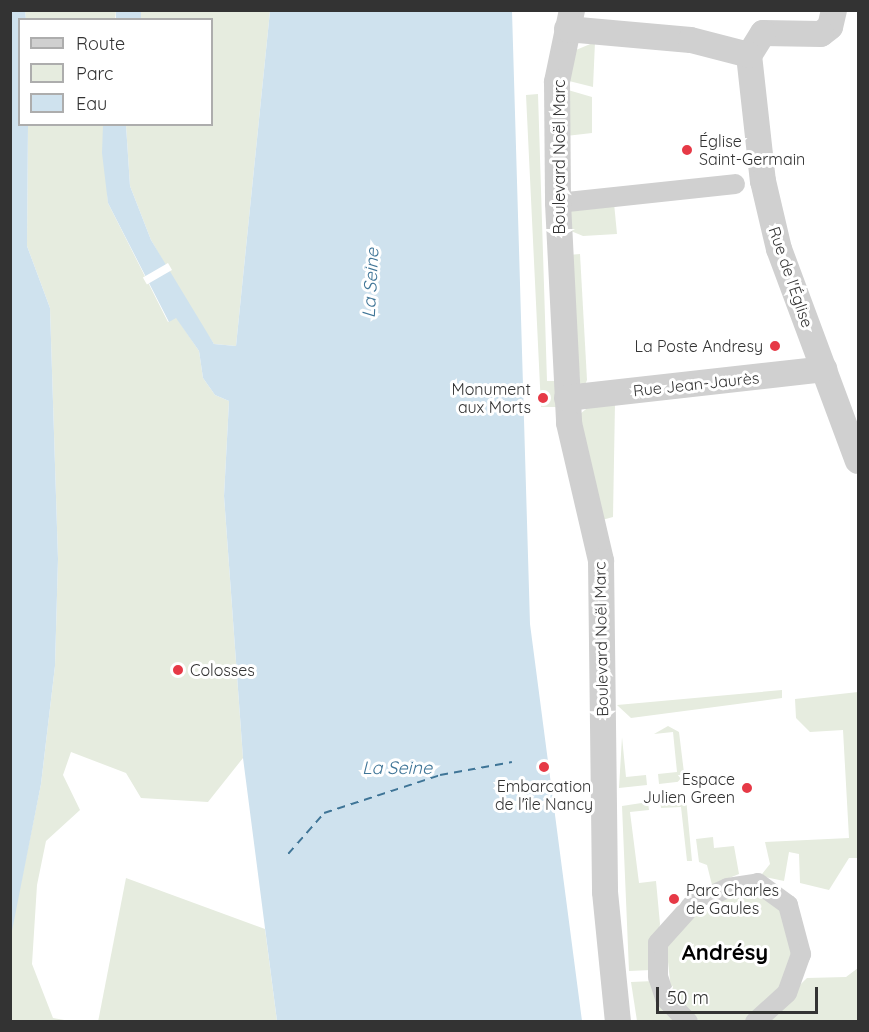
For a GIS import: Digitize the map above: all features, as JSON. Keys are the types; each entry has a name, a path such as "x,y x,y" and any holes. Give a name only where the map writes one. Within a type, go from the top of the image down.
{"street":[{"path":"570,20 691,40 749,55 763,33 821,34 830,27 834,10"},
{"name":"Boulevard Noël Marc","path":"570,20 557,82 558,203 567,398 601,561 605,892 618,1021"},
{"name":"Rue de l'Église","path":"749,55 771,215 858,460"},
{"path":"558,203 735,184"},
{"name":"Rue Jean-Jaurès","path":"567,398 824,369"},
{"path":"688,1022 665,998 658,977 658,943 693,904 728,888 758,883 788,905 801,954 787,993 755,1022"}],"green space":[{"path":"25,10 116,11 115,18 26,18"},
{"path":"141,11 270,11 236,346 214,344 190,308 151,240 130,186 126,126 213,126 213,18 139,18"},
{"path":"595,42 593,87 569,81 576,50"},
{"path":"568,90 592,97 592,133 566,136"},
{"path":"538,94 547,381 557,381 559,407 541,407 526,95"},
{"path":"28,126 103,126 108,203 168,322 176,317 199,351 203,378 215,395 229,401 224,496 243,758 208,802 141,798 126,773 71,752 63,775 80,810 46,841 37,885 32,964 53,1018 70,1021 11,1021 10,936 41,784 55,666 58,559 50,308 27,246"},
{"path":"614,203 617,234 583,236 571,231 569,209"},
{"path":"580,254 587,380 584,387 580,383 568,255"},
{"path":"615,403 613,517 602,520 580,414 591,405"},
{"path":"782,690 782,698 631,718 617,705"},
{"path":"858,692 858,883 857,858 849,858 829,890 800,883 799,854 789,852 784,881 765,877 762,874 770,864 765,842 849,838 843,730 810,732 796,718 795,699"},
{"path":"668,726 679,732 685,781 659,784 658,774 677,772 673,732 654,734"},
{"path":"622,737 626,777 646,775 647,785 619,788"},
{"path":"686,798 692,861 687,861 681,807 661,808 660,801"},
{"path":"648,802 649,810 630,812 639,883 656,881 660,924 652,970 629,971 622,806"},
{"path":"713,837 714,848 734,846 739,874 712,885 707,865 699,862 696,839"},
{"path":"126,878 265,929 277,1021 98,1022"},
{"path":"758,893 778,903 796,966 759,1014 743,1021 699,1021 671,990 666,943 682,919 735,895"},
{"path":"858,968 858,1020 762,1022 807,978 846,977"},
{"path":"654,981 679,1021 637,1021 631,982"}],"water":[{"path":"10,11 25,11 26,18 18,18 18,126 28,126 27,246 50,308 58,559 55,666 41,784 11,936"},
{"path":"116,11 141,11 141,18 116,18"},
{"name":"La Seine","path":"270,11 512,11 530,624 582,1021 277,1021 243,758 224,496 229,401 215,395 203,378 199,351 176,318 169,322 108,203 102,153 103,126 126,126 130,186 151,240 214,344 236,346"}],"pier":[{"path":"168,263 172,270 147,284 143,278"}],"ferry route":[{"path":"288,854 324,813 440,775 512,762"}],"place":[{"name":"Église Saint-Germain","path":"687,150"},
{"name":"La Poste Andresy","path":"775,346"},
{"name":"Monument aux Morts","path":"543,398"},
{"name":"Colosses","path":"178,670"},
{"name":"Embarcation de l'île Nancy","path":"544,767"},
{"name":"Espace Julien Green","path":"747,788"},
{"name":"Parc Charles de Gaules","path":"674,899"}],"district":[{"name":"Andrésy","path":"725,953"}]}
